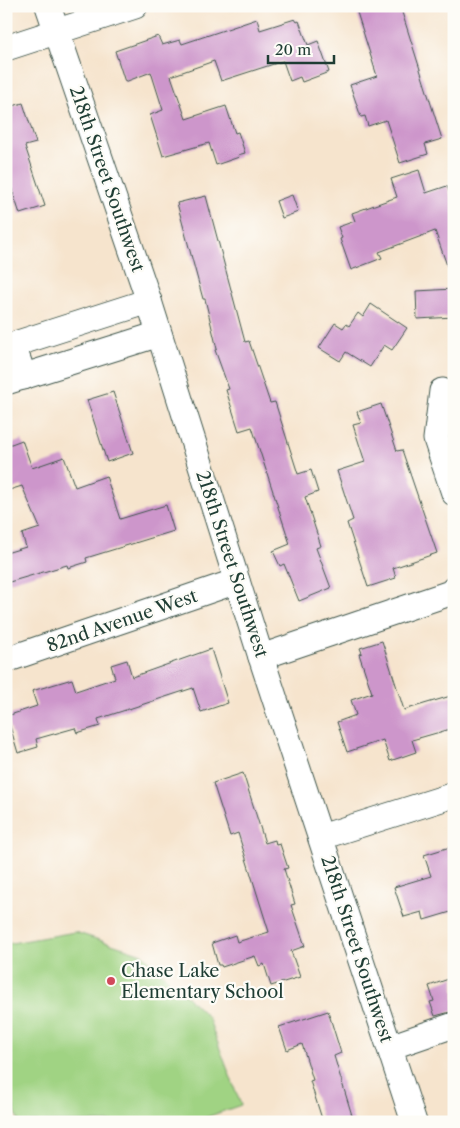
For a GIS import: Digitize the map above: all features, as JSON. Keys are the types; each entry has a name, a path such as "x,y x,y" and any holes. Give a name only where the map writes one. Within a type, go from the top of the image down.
{"street":[{"name":"218th Street Southwest","path":"48,6 149,301 261,657 414,1122"},
{"path":"6,48 135,6"},
{"path":"149,301 18,343 14,348 15,380 159,334"},
{"path":"442,391 436,439 454,493"},
{"name":"82nd Avenue West","path":"6,660 237,581"},
{"path":"261,657 454,590"},
{"path":"321,837 454,795"},
{"path":"390,1047 454,1025"}],"green space":[{"path":"75,932 142,954 208,1017 241,1105 193,1122 19,1122 6,1085 6,944"}],"building":[{"path":"355,6 400,6 442,139 425,144 428,154 400,163 386,120 368,126 365,116 361,117 350,85 377,76"},
{"path":"257,19 260,30 295,19 297,22 299,21 308,45 318,41 329,72 302,82 300,77 290,81 283,61 221,81 214,61 171,76 186,119 226,106 235,133 238,132 245,153 216,165 209,143 163,156 150,115 163,110 151,72 125,82 115,51 158,36 162,45 180,40 182,44"},
{"path":"23,103 36,143 25,146 45,206 20,214 6,171 6,108"},
{"path":"419,170 426,193 447,186 454,204 454,277 451,277 435,231 379,252 382,258 351,270 340,239 342,238 338,227 355,221 352,213 397,197 391,179"},
{"path":"292,195 298,212 282,218 276,201"},
{"path":"206,196 245,342 249,341 270,403 275,402 298,474 311,470 318,492 305,497 321,546 316,548 331,588 299,601 284,564 280,566 273,551 290,544 252,427 239,431 226,390 229,389 215,350 217,349 205,299 203,299 177,203"},
{"path":"454,289 454,317 417,319 416,291"},
{"path":"371,304 407,328 392,350 384,345 370,367 346,352 340,361 319,348 335,323 343,328 346,324 349,326 358,313 363,317"},
{"path":"113,392 133,453 107,462 87,400"},
{"path":"381,404 397,451 402,450 437,553 393,568 396,578 368,587 347,523 353,520 337,471 365,462 353,425 361,423 357,412"},
{"path":"22,440 32,468 64,457 75,487 106,476 120,519 166,505 174,531 86,558 87,562 68,568 67,565 6,583 6,553 26,547 22,534 40,528 22,486 6,491 6,446"},
{"path":"382,641 404,710 454,695 454,728 412,740 416,752 390,761 383,740 347,752 337,722 356,715 351,700 372,693 359,654 362,653 360,648"},
{"path":"211,649 228,703 201,712 193,688 98,719 100,726 77,733 75,728 36,739 38,747 18,753 7,716 37,706 32,691 72,679 76,691 115,678 111,665 127,660 132,677"},
{"path":"243,773 265,843 275,840 276,845 280,844 288,868 284,869 295,904 291,905 305,946 291,951 300,977 271,986 264,964 259,966 255,956 222,967 218,965 212,943 235,935 237,942 269,932 238,833 230,836 213,783"},
{"path":"450,847 454,859 454,911 424,920 422,912 404,917 394,887 431,876 424,855"},
{"path":"454,977 454,1011 435,1016 430,1002 434,1001 429,986"},
{"path":"328,1011 341,1053 334,1056 354,1122 323,1122 310,1081 313,1080 302,1044 287,1050 279,1027"}],"place":[{"name":"Chase Lake Elementary School","path":"111,981"}]}
